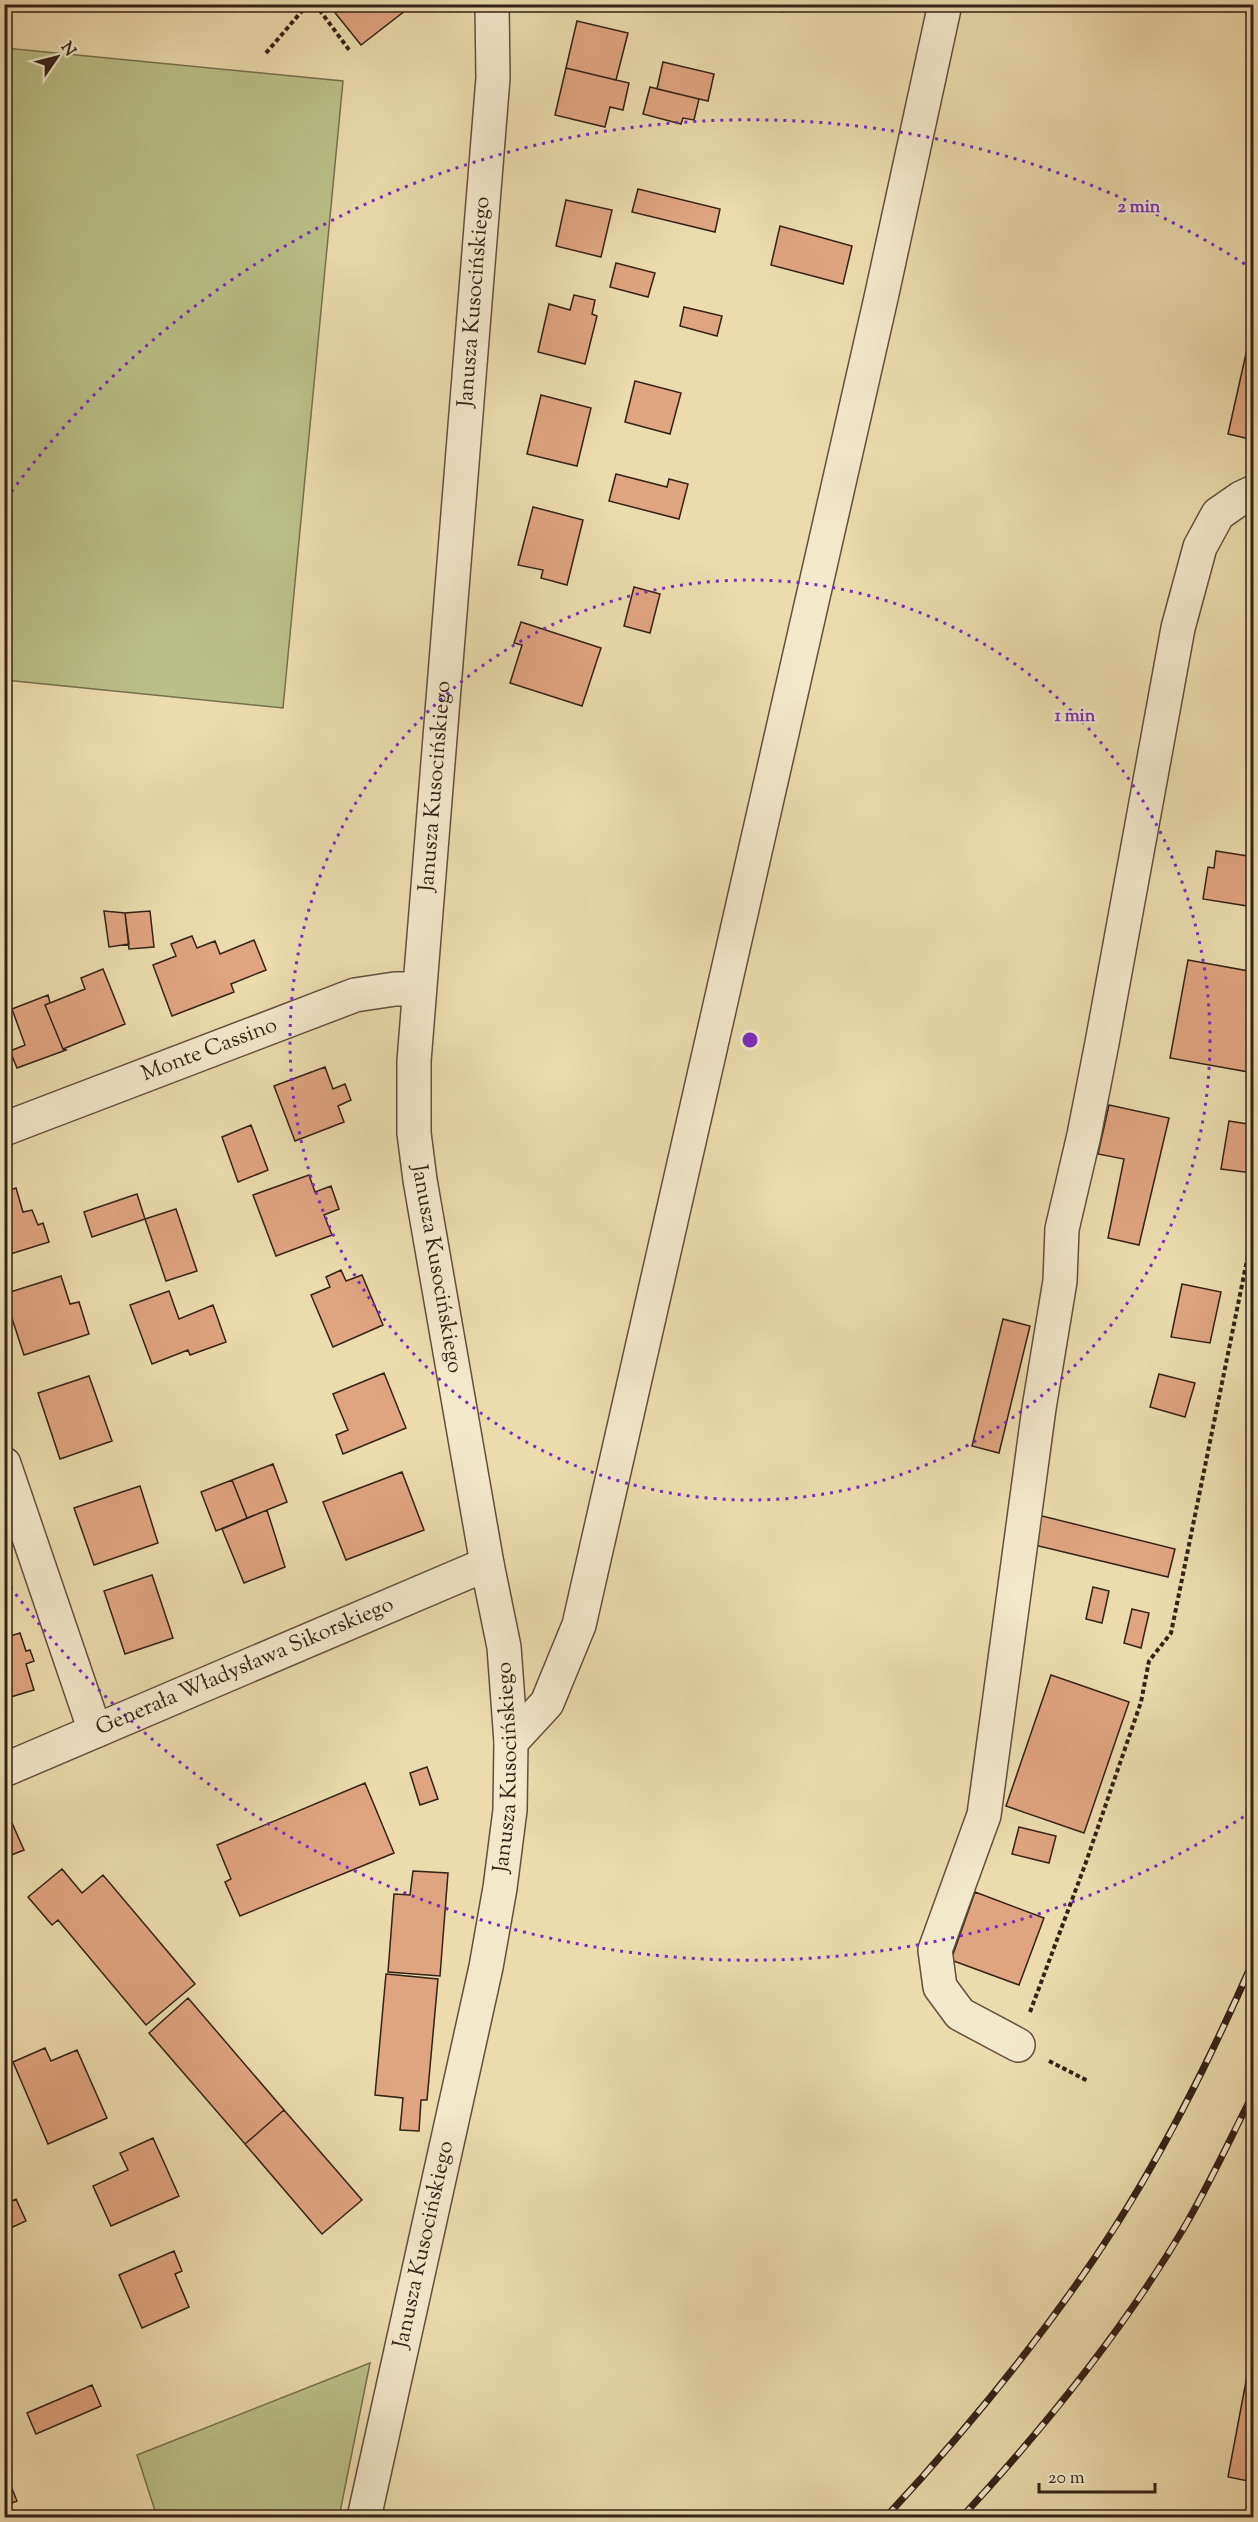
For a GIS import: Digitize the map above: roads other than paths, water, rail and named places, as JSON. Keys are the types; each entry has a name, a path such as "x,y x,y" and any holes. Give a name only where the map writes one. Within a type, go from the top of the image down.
{"street":[{"name":"Janusza Kusocińskiego","path":"364,2517 486,1967 500,1888 510,1810 511,1742 504,1647 487,1564 422,1192 414,1132 414,1061 419,988 444,706 493,78 492,4"},
{"path":"511,1742 547,1703 579,1625 873,333 945,4"},
{"path":"1018,2044 960,2014 940,1987 934,1950 984,1815 1037,1419 1060,1281 1062,1229 1102,1043 1178,628 1200,547 1218,514 1254,492"},
{"name":"Monte Cassino","path":"4,1129 355,996 395,989 419,988"},
{"path":"4,1464 95,1731"},
{"name":"Generała Władysława Sikorskiego","path":"4,1770 487,1564"}],"railway":[{"path":"885,2518 996,2391 1096,2256 1141,2185 1182,2111 1254,1959"},
{"path":"961,2518 1052,2414 1136,2303 1194,2210 1254,2092"}]}
